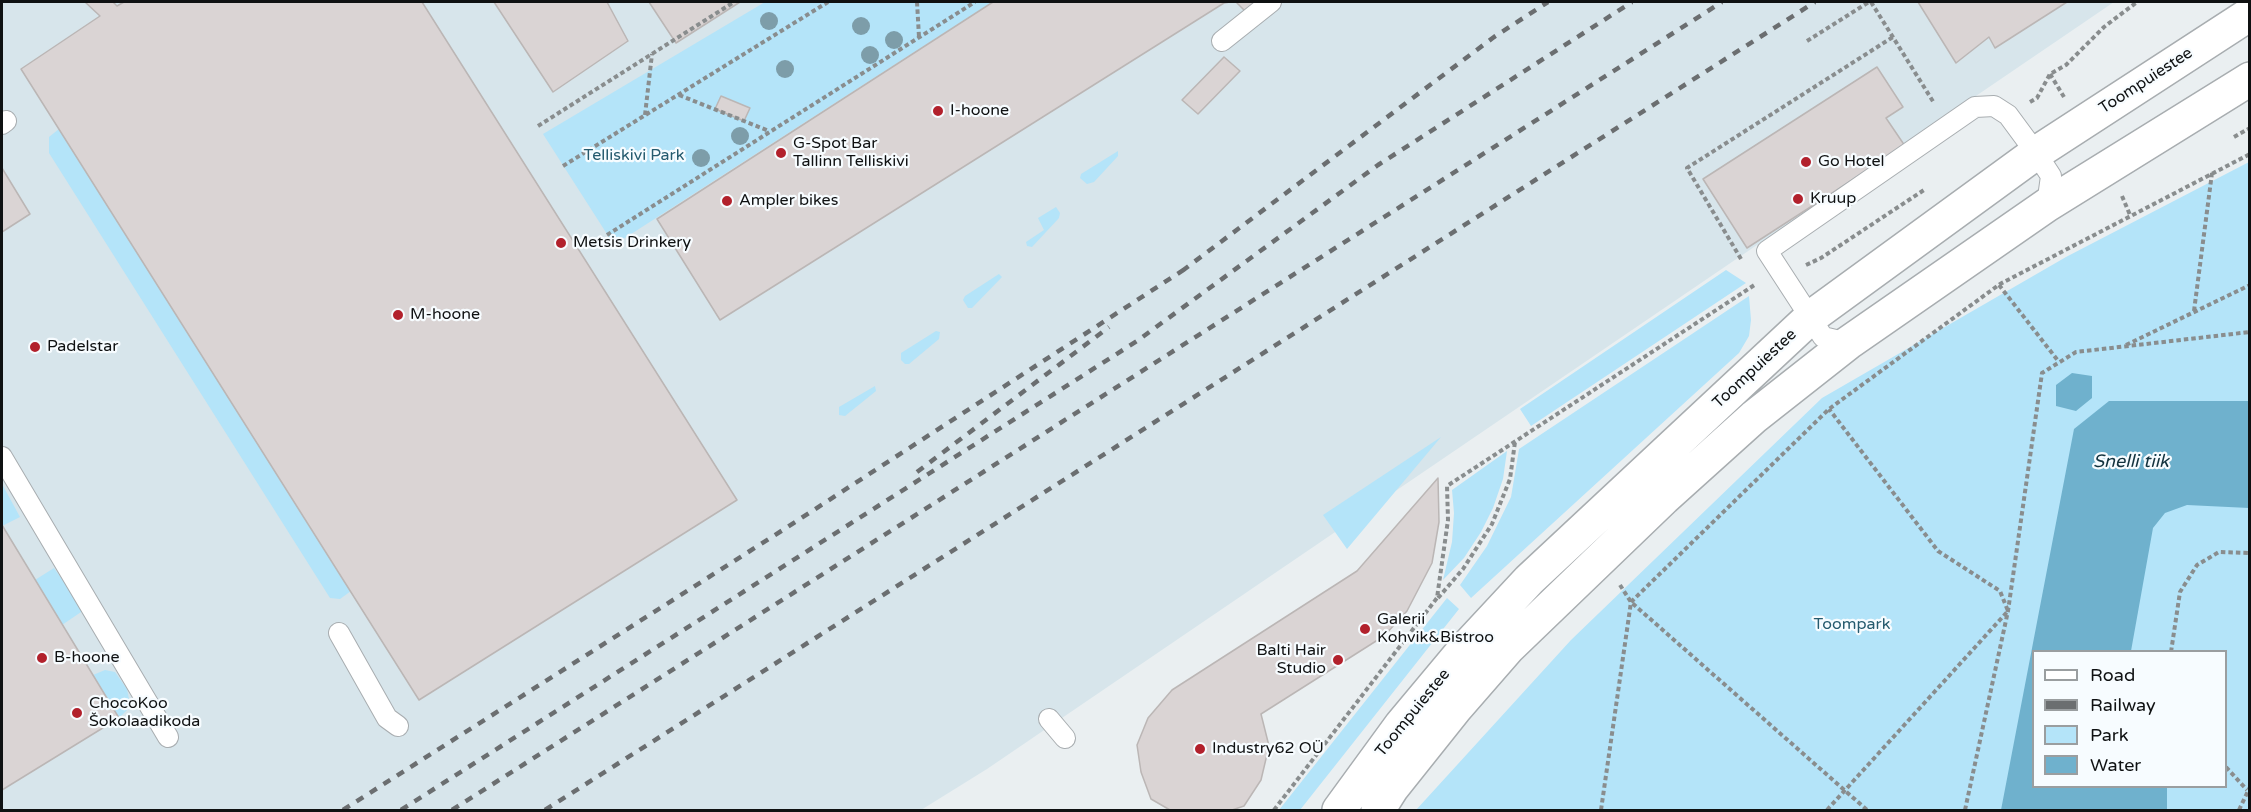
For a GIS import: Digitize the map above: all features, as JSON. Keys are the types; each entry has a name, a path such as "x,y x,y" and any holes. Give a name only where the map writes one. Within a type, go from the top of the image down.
{"main road":[{"name":"Toompuiestee","path":"1339,810 1408,716 1462,652 1528,580 1811,317 2036,153 2250,14"},
{"name":"Toompuiestee","path":"1378,810 1392,788 1455,709 1517,640 1664,498 1754,417 1848,343 2047,204 2250,79"}],"lane":[{"path":"1222,41 1271,2"},
{"path":"1848,343 1823,337 1767,251 1888,173 1948,125 1975,107 1994,106 2008,115 2051,176 2047,204"},
{"path":"2,457 168,737"},
{"path":"339,633 387,718 398,726"},
{"path":"1049,719 1065,738"}],"path":[{"path":"538,126 734,2"},
{"path":"563,166 828,2"},
{"path":"917,2 919,37"},
{"path":"608,235 975,2"},
{"path":"1807,41 1870,2 1948,125"},
{"path":"2008,115 2037,98 2050,75 2066,65 2104,27 2137,2"},
{"path":"1743,263 1687,168 1893,38"},
{"path":"645,116 652,54"},
{"path":"2050,75 2066,99"},
{"path":"679,95 770,132"},
{"path":"2234,137 2250,128"},
{"path":"1601,810 1631,602 1829,409 2000,285 2248,155"},
{"path":"2194,312 2212,172"},
{"path":"1437,598 1448,520 1447,486 1781,270 1800,268 1821,258 1930,186"},
{"path":"2118,187 2130,215"},
{"path":"1752,278 1757,285"},
{"path":"2000,285 2059,362"},
{"path":"2121,347 2250,285"},
{"path":"1965,810 2008,611 2042,373 2076,352 2250,332"},
{"path":"1829,409 1938,550 2000,591 2008,611"},
{"path":"1274,810 1437,598 1463,569 1492,524 1510,479 1515,442"},
{"path":"2171,650 2180,592 2197,565 2219,552 2250,553"},
{"path":"1619,585 1631,602 1867,810"},
{"path":"1827,810 2008,611"},
{"path":"2227,768 2248,789 2239,810"}],"shaded area":[{"path":"2,2 2114,2 987,769 921,810 2,810"}],"green space":[{"name":"Telliskivi Park","path":"765,2 992,2 614,245 543,134"},
{"path":"59,129 351,591 340,599 330,598 49,153 49,137"},
{"path":"1118,151 1118,156 1094,182 1087,184 1080,178 1081,174"},
{"name":"Toompark","path":"2249,162 2249,810 1416,810 1571,640 1822,398 2066,257"},
{"path":"1056,207 1060,213 1059,218 1032,247 1027,246 1026,242 1044,230 1038,218"},
{"path":"1726,270 1746,283 1531,426 1520,409"},
{"path":"999,274 1002,277 972,308 968,308 963,300 965,296"},
{"path":"1749,296 1751,320 1749,336 1739,353 1471,598 1460,585 1487,546 1511,497 1519,449"},
{"path":"936,331 940,332 939,339 909,364 901,360 901,353"},
{"path":"875,386 876,391 845,416 839,415 839,407"},
{"path":"1441,437 1347,549 1323,515"},
{"path":"1507,451 1503,479 1493,508 1464,558 1443,580 1452,542 1454,513 1452,490"},
{"path":"2,484 20,517 2,526"},
{"path":"54,568 84,610 62,625 35,580"},
{"path":"1447,598 1459,609 1300,810 1279,810"},
{"path":"105,670 115,672 127,689 128,709 119,718 93,675"}],"water":[{"path":"2072,373 2092,376 2092,398 2076,411 2056,406 2056,385"},
{"name":"Snelli tiik","path":"2109,401 2249,401 2249,508 2187,505 2165,513 2153,528 2131,650 2032,650 2032,788 2167,788 2167,810 2001,810 2074,429"}],"building":[{"name":"M-hoone","path":"85,2 113,2 117,6 124,2 422,2 737,500 419,700 21,69 100,16"},
{"path":"494,2 607,2 628,41 553,92"},
{"path":"649,2 740,2 676,43"},
{"name":"I-hoone","path":"993,2 1230,2 1224,3 720,320 657,219"},
{"path":"1236,2 1269,2 1249,15"},
{"path":"1918,2 2067,2 1995,48 1989,37 1956,63"},
{"path":"1224,57 1240,71 1198,114 1182,100"},
{"name":"Go Hotel","path":"1877,67 1903,107 1886,118 1905,146 1747,248 1703,179"},
{"path":"721,96 750,108 744,121 715,109"},
{"path":"2,168 30,214 2,232"},
{"path":"1438,478 1439,522 1432,563 1407,611 1384,636 1261,714 1269,746 1261,780 1244,806 1232,810 1170,810 1151,799 1141,772 1137,745 1148,718 1172,690 1357,571"},
{"name":"B-hoone","path":"2,525 119,718 2,790"}],"railway":[{"path":"1182,271 1494,37 1548,2"},
{"path":"401,810 1137,341 1378,165 1632,2"},
{"path":"452,810 1722,2"},
{"path":"545,810 1815,2"},
{"path":"343,810 786,528 1188,267"},
{"path":"917,472 1109,327"}],"place":[{"name":"I-hoone","path":"938,111"},
{"name":"G-Spot Bar Tallinn Telliskivi","path":"781,153"},
{"name":"Go Hotel","path":"1806,162"},
{"name":"Kruup","path":"1798,199"},
{"name":"Ampler bikes","path":"727,201"},
{"name":"Metsis Drinkery","path":"561,243"},
{"name":"M-hoone","path":"398,315"},
{"name":"Padelstar","path":"35,347"},
{"name":"Galerii Kohvik&Bistroo","path":"1365,629"},
{"name":"B-hoone","path":"42,658"},
{"name":"Balti Hair Studio","path":"1338,660"},
{"name":"ChocoKoo Šokolaadikoda","path":"77,713"},
{"name":"Industry62 OÜ","path":"1200,749"}]}
